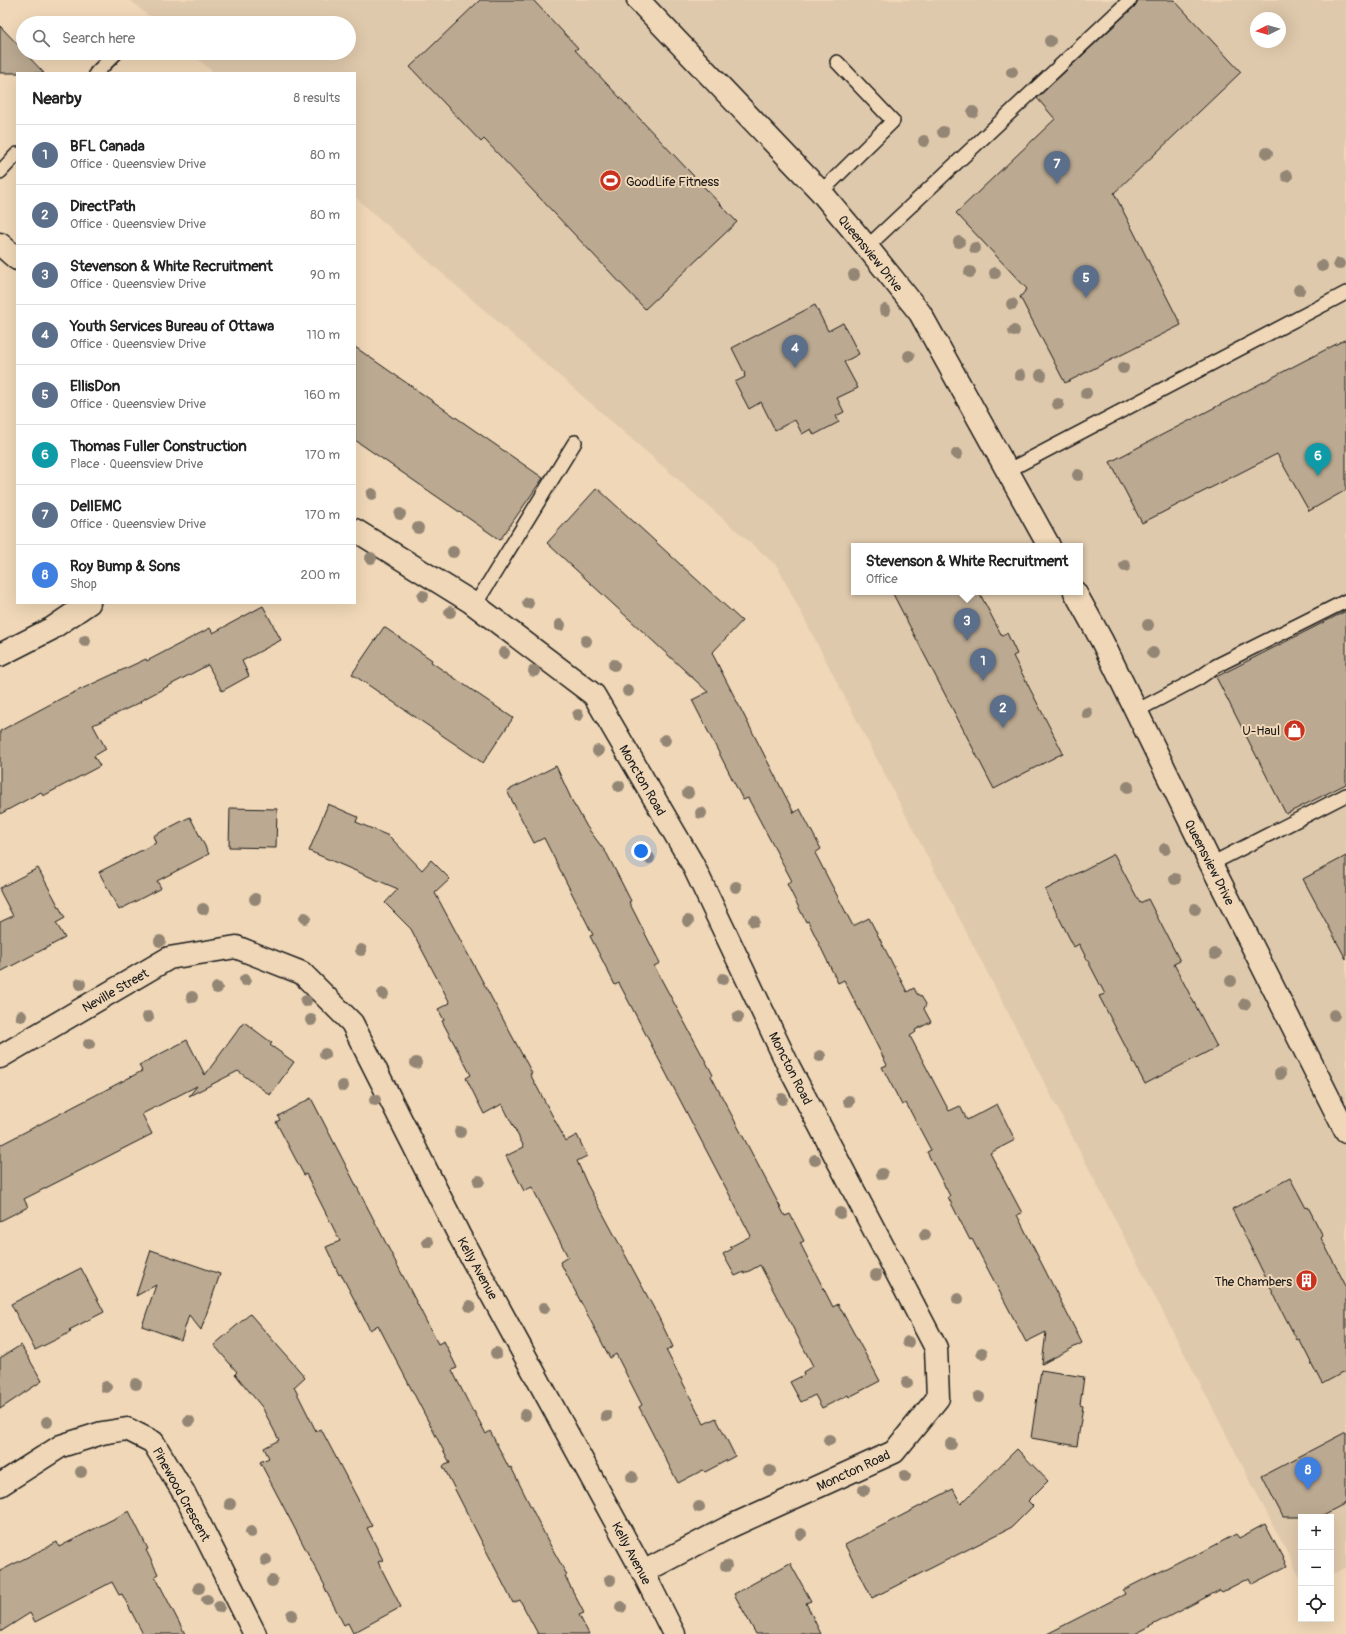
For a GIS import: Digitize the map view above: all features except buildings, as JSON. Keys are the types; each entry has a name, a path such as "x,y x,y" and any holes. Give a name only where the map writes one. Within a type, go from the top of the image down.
{"street":[{"name":"Queensview Drive","path":"638,0 821,192 868,247 920,313 1047,543"},
{"path":"0,244 16,258"},
{"name":"Moncton Road","path":"356,531 475,605 594,695 692,862 789,1067 936,1348 938,1398 894,1452 728,1527 643,1572"},
{"name":"Queensview Drive","path":"1077,595 1102,641 1211,864 1346,1132"},
{"path":"0,655 51,629 88,604"},
{"name":"Kelly Avenue","path":"238,948 302,973 352,1023 459,1235 643,1572 674,1634"},
{"name":"Neville Street","path":"0,1057 169,958 238,948"},
{"name":"Pinewood Crescent","path":"0,1485 61,1446 102,1434 127,1429 153,1442 184,1493 255,1634"}],"lane":[{"path":"868,247 1130,0"},
{"path":"97,72 109,60"},
{"path":"821,192 893,121 837,62"},
{"path":"0,172 16,155"},
{"path":"1007,471 1346,293"},
{"path":"475,605 575,442"},
{"path":"1136,711 1199,678 1216,666 1346,601"},
{"path":"1211,864 1346,795"}],"shaded area":[{"path":"130,0 1346,0 1346,1567 1334,1573 1334,1514 1298,1514 1298,1573 777,566 356,198 356,72 213,72 199,60 356,60 356,16 149,16"}],"place":[{"name":"GoodLife Fitness","path":"611,181"},
{"name":"DellEMC","path":"1057,184"},
{"name":"EllisDon","path":"1086,298"},
{"name":"Youth Services Bureau of Ottawa","path":"795,368"},
{"name":"Thomas Fuller Construction","path":"1318,476"},
{"name":"Stevenson & White Recruitment","path":"967,641"},
{"name":"BFL Canada","path":"983,681"},
{"name":"DirectPath","path":"1003,728"},
{"name":"U-Haul","path":"1295,730"},
{"name":"The Chambers","path":"1307,1281"},
{"name":"Roy Bump & Sons","path":"1308,1490"}]}
